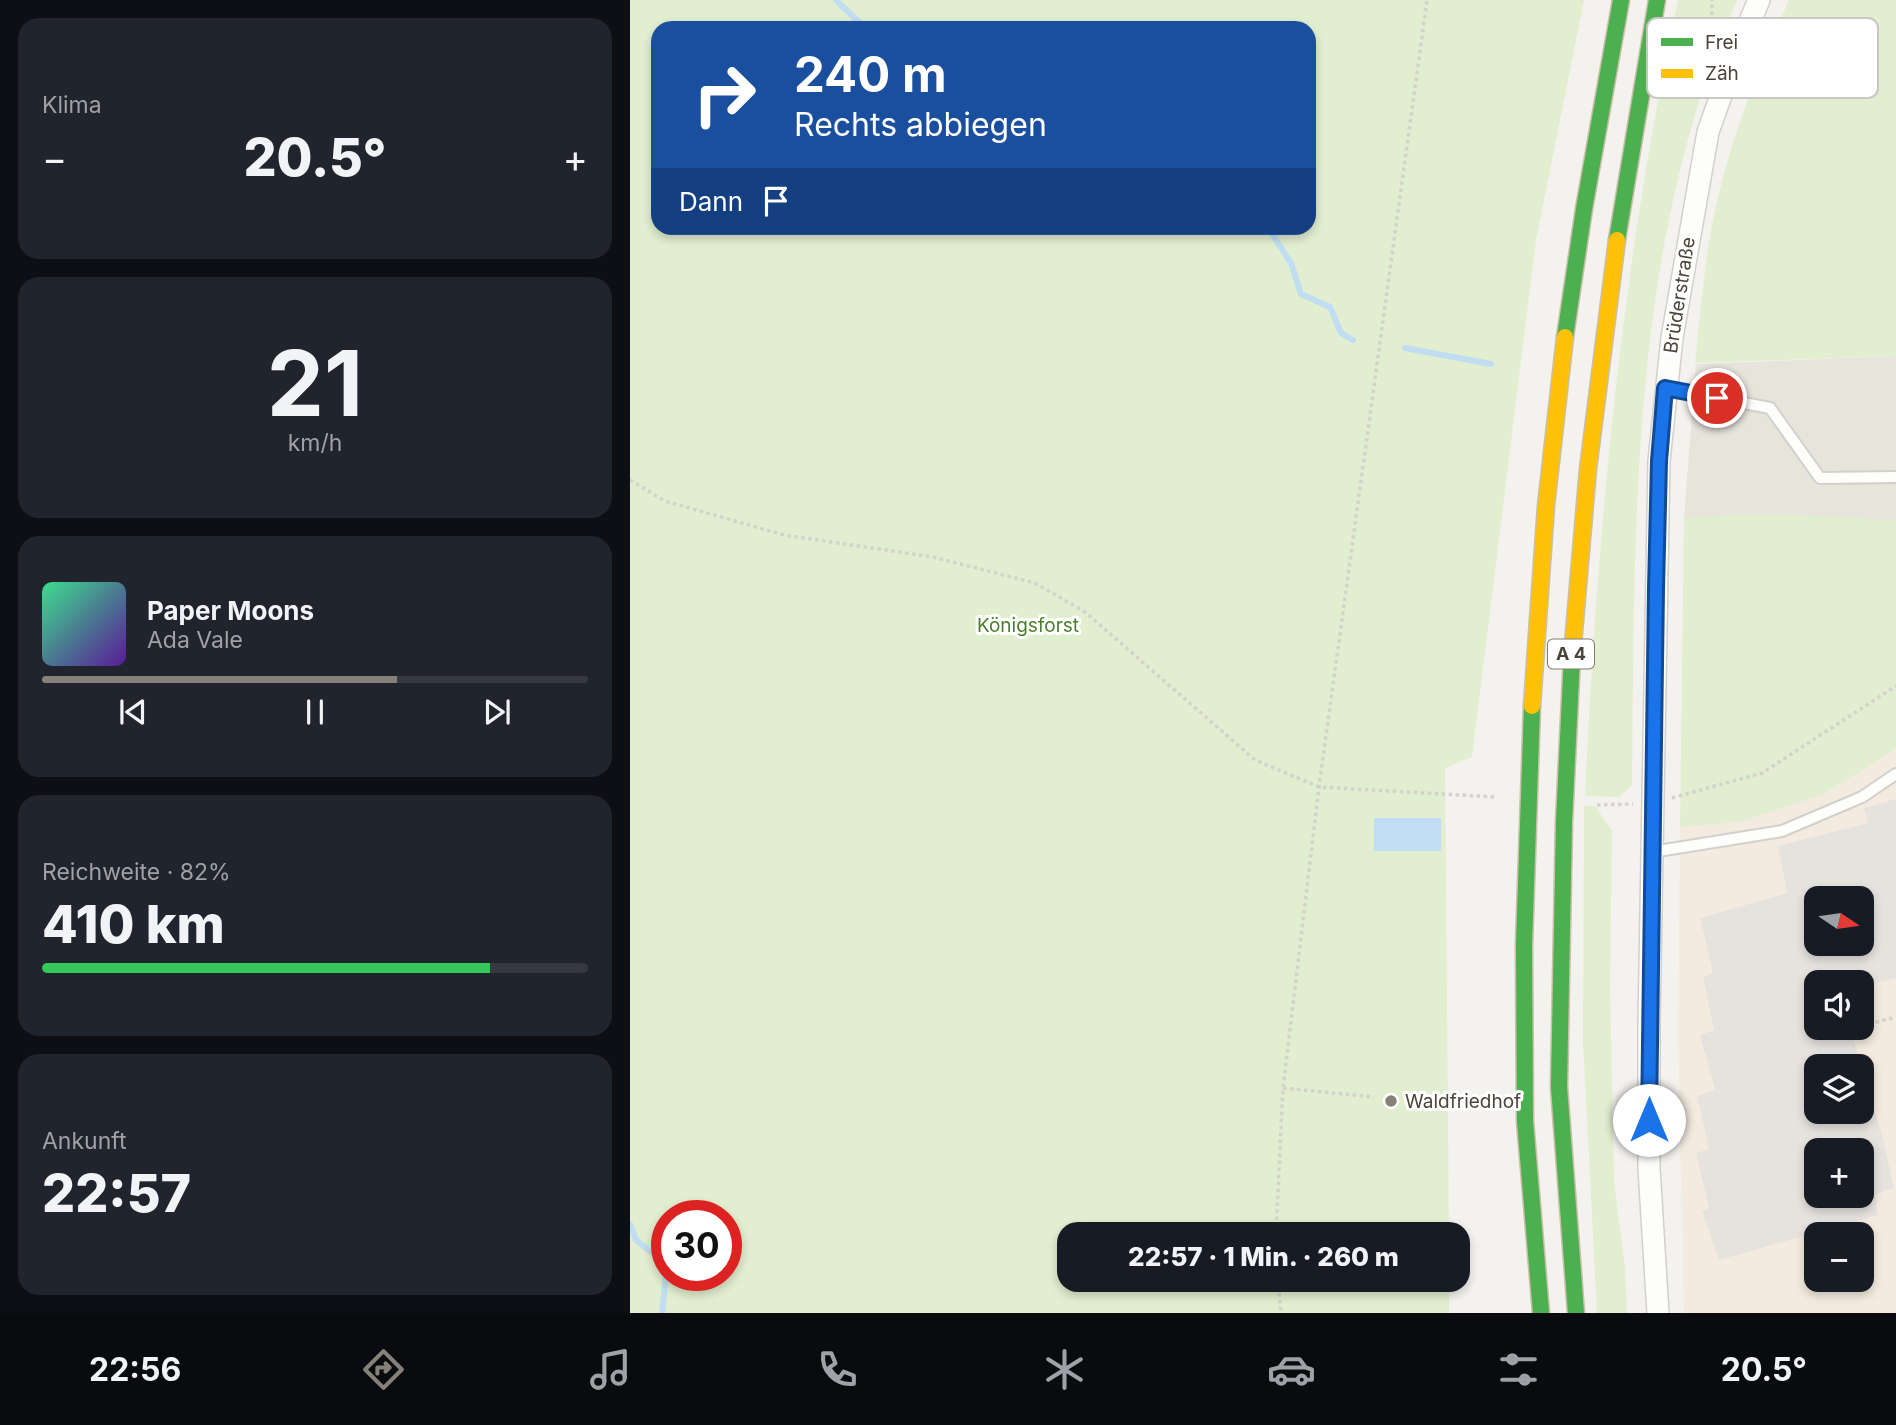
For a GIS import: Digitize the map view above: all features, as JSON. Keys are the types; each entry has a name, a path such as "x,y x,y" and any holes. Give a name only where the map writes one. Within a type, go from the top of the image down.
{"highway":[{"name":"A 4","path":"1541,1313 1525,1124 1527,819 1536,619 1555,418 1574,270 1621,0"},
{"name":"A 4","path":"1654,18 1657,0"},
{"name":"A 4","path":"1576,1313 1561,1132 1563,818 1572,625 1590,428 1608,291 1647,59"}],"street":[{"name":"Brüderstraße","path":"1751,18 1759,0"},
{"name":"Brüderstraße","path":"1658,1313 1649,1168 1659,461 1665,388 1687,246 1708,132 1720,98"}],"lane":[{"path":"1665,388 1770,408 1820,478 1896,477"},
{"path":"1652,852 1782,831 1862,797 1896,774"}],"path":[{"path":"1277,1222 1283,1088 1319,787 1427,0"},
{"path":"630,480 665,501 784,535 933,556 1035,583 1085,612 1255,760 1319,787 1496,797"},
{"path":"1597,806 1653,803 1762,773 1896,686"},
{"path":"1874,1023 1896,1017"},
{"path":"1283,1088 1374,1097"},
{"path":"1279,1292 1281,1313"}],"shaded area":[{"path":"1896,356 1896,521 1684,517 1696,364"},
{"path":"1896,749 1896,1313 1684,1313 1678,1039 1680,827 1739,822 1822,795"},
{"path":"1896,799 1896,978 1874,984 1874,970 1804,970 1804,1040 1854,1040 1858,1054 1804,1054 1804,1124 1874,1124 1874,1108 1894,1188 1875,1195 1878,1215 1853,1222 1804,1222 1804,1236 1719,1260 1702,1211 1709,1208 1696,1153 1709,1149 1697,1096 1715,1090 1700,1035 1714,1030 1703,977 1713,973 1700,918 1787,893 1778,846 1868,823 1864,808"}],"green space":[{"name":"Königsforst","path":"630,0 1584,0 1536,240 1472,757 1445,768 1449,1222 1057,1222 1057,1292 1449,1292 1449,1313 630,1313"},
{"path":"1678,0 1737,0 1730,18 1674,18"},
{"path":"1789,0 1896,0 1896,356 1695,363 1704,280 1718,197 1749,98 1878,98 1878,18 1781,18"},
{"path":"1658,98 1701,98 1675,190 1657,287 1645,386 1634,586 1632,785 1619,797 1585,796 1605,496 1627,297"},
{"path":"1773,514 1896,520 1896,749 1822,795 1739,822 1680,827 1684,517"},
{"path":"1584,806 1595,806 1612,831 1610,986 1614,1182 1625,1268 1627,1313 1597,1313 1583,1042"}],"water":[{"path":"1374,818 1441,818 1441,851 1374,851"}],"waterway":[{"path":"836,0 858,21"},
{"path":"1273,235 1291,263 1301,294 1330,307 1341,333 1353,340"},
{"path":"1405,348 1491,364"},
{"path":"630,1224 636,1240 651,1252"},
{"path":"662,1313 664,1291"}],"traffic: fast":[{"path":"1565,337 1584,209 1621,0"},
{"path":"1654,18 1657,0"},
{"path":"1617,240 1647,60"},
{"path":"1572,656 1564,822 1559,1087 1576,1313"},
{"path":"1532,706 1524,945 1525,1121 1541,1313"}],"traffic: slow":[{"path":"1572,656 1588,469 1617,240"},
{"path":"1532,706 1546,506 1565,337"}],"place":[{"name":"Waldfriedhof","path":"1391,1101"}],"route":[{"path":"1649,1120 1656,589 1659,461 1665,388 1717,398"}]}
